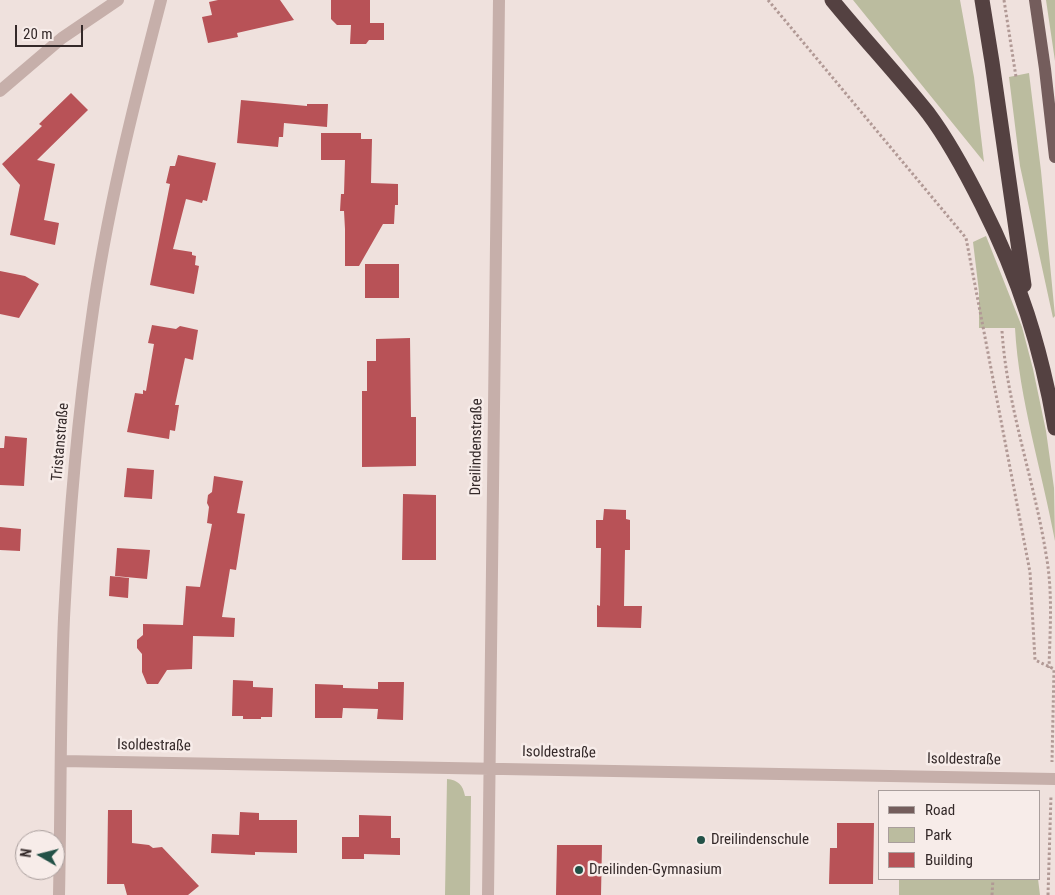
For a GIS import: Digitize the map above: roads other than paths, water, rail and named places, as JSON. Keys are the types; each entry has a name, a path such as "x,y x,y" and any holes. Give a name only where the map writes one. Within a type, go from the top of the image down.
{"highway":[{"path":"832,0 928,114 964,169 1001,242 1028,314 1047,382 1055,428"},
{"path":"982,0 1028,314"}],"main road":[{"path":"1035,0 1055,157"}],"street":[{"path":"0,91 62,38 118,0"},
{"name":"Tristanstraße","path":"59,895 64,620 70,522 81,402 103,245 118,173 161,0"},
{"name":"Dreilindenstraße","path":"488,895 499,0"},
{"name":"Isoldestraße","path":"62,761 1055,779"}],"place":[{"name":"Dreilindenschule","path":"701,840"},
{"name":"Dreilinden-Gymnasium","path":"579,870"}]}
